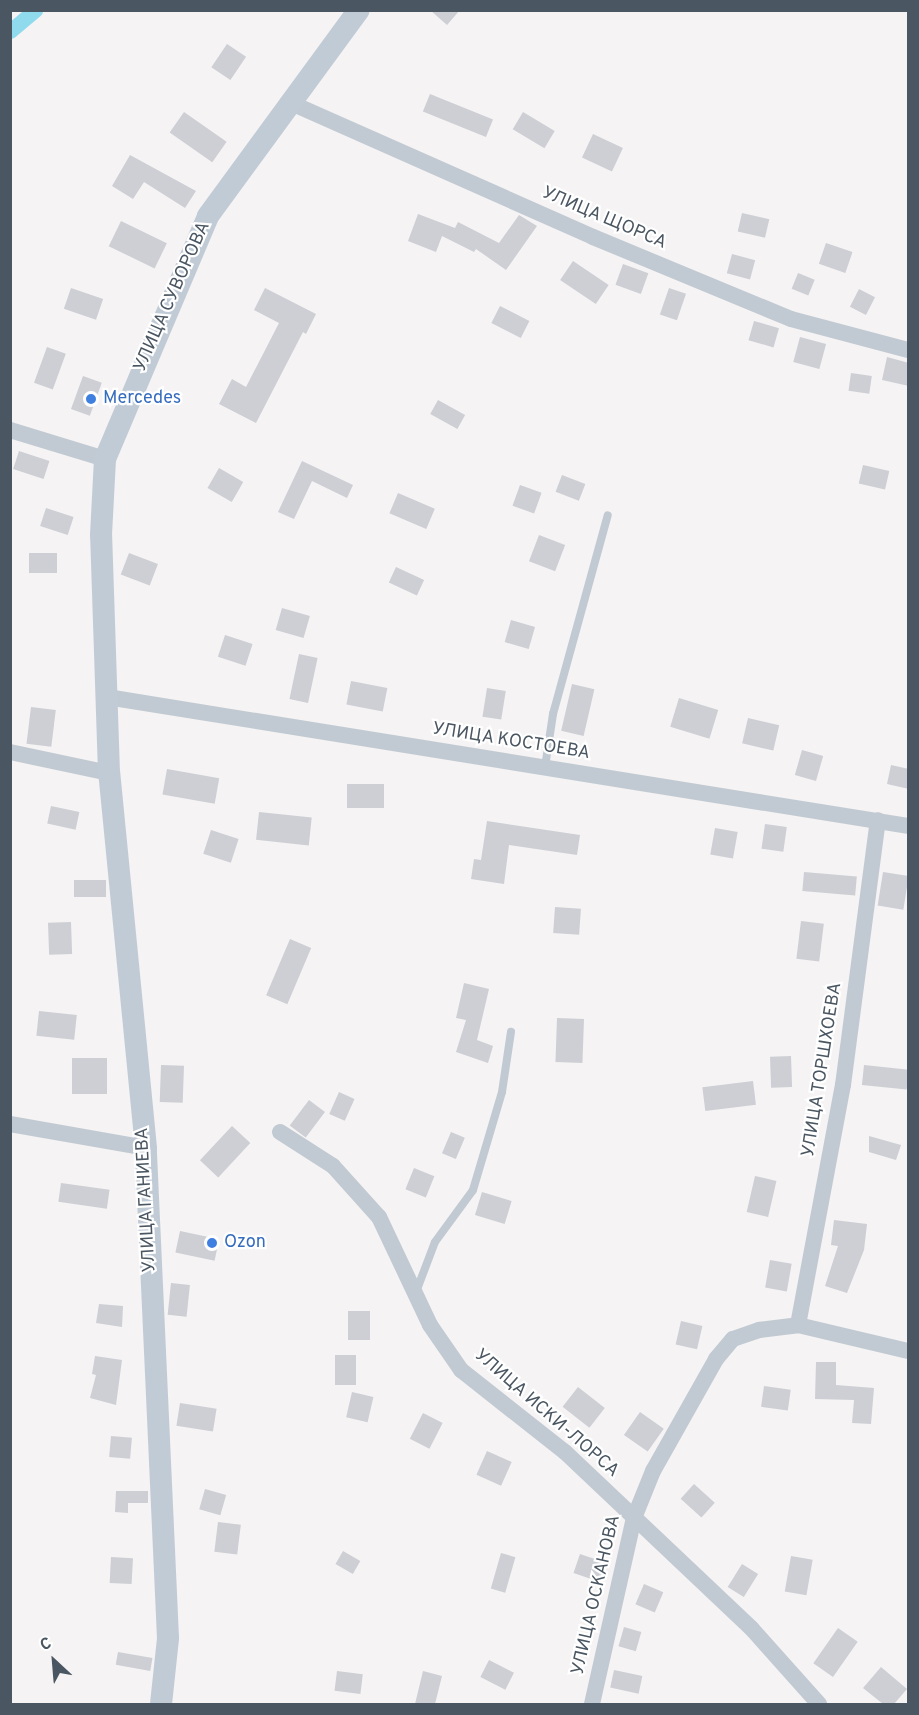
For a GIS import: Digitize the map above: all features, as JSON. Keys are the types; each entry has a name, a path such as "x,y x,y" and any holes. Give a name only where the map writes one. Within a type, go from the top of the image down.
{"main road":[{"name":"УЛИЦА СУВОРОВА","path":"107,697 101,535 105,459 208,216 359,10"},
{"name":"УЛИЦА ГАНИЕВА","path":"107,697 109,773 146,1148 168,1638 161,1704"}],"street":[{"name":"УЛИЦА ЩОРСА","path":"291,103 583,232 790,318 909,350"},
{"path":"10,430 105,459"},
{"name":"УЛИЦА КОСТОЕВА","path":"107,697 909,826"},
{"path":"10,752 109,773"},
{"name":"УЛИЦА ТОРШХОЕВА","path":"798,1325 843,1085 878,820"},
{"path":"10,1124 146,1148"},
{"name":"УЛИЦА ИСКИ-ЛОРСА","path":"280,1132 333,1166 380,1217 430,1325 461,1370 566,1452 752,1629 819,1704"},
{"path":"798,1325 909,1351"},
{"name":"УЛИЦА ОСКАНОВА","path":"592,1704 634,1518 652,1471 716,1359 733,1339 759,1330 798,1325"}],"lane":[{"path":"545,766 553,714 608,515"},
{"path":"416,1292 435,1242 473,1190 502,1092 511,1032"}],"building":[{"path":"430,10 460,10 447,25"},
{"path":"227,44 246,57 230,80 211,67"},
{"path":"430,94 493,119 486,137 423,112"},
{"path":"184,112 227,142 212,162 170,132"},
{"path":"523,112 555,131 544,148 513,129"},
{"path":"593,134 623,148 612,172 582,158"},
{"path":"130,155 196,191 185,208 144,182 133,199 112,186"},
{"path":"742,213 769,219 765,238 738,232"},
{"path":"418,214 455,228 458,222 499,243 519,215 537,226 506,270 476,249 474,252 442,236 436,252 408,241"},
{"path":"121,221 167,243 155,269 109,246"},
{"path":"826,243 852,252 845,273 819,264"},
{"path":"732,254 755,260 750,280 727,273"},
{"path":"573,261 609,285 596,304 560,280"},
{"path":"623,264 648,273 641,294 615,285"},
{"path":"798,273 815,280 808,296 792,289"},
{"path":"71,288 103,299 96,320 64,309"},
{"path":"265,288 316,314 306,334 303,332 256,423 219,404 232,379 246,387 279,323 254,310"},
{"path":"669,288 686,294 677,320 660,314"},
{"path":"859,289 875,297 866,315 850,307"},
{"path":"500,306 529,321 521,338 491,323"},
{"path":"754,321 779,328 773,347 748,340"},
{"path":"800,337 826,344 819,369 793,362"},
{"path":"47,347 66,354 53,390 34,383"},
{"path":"887,357 909,363 909,386 882,380"},
{"path":"851,373 872,376 869,394 848,391"},
{"path":"83,376 102,383 90,416 71,409"},
{"path":"438,400 465,415 457,429 430,414"},
{"path":"19,451 49,461 44,479 13,469"},
{"path":"302,461 353,485 347,498 312,481 294,519 278,512"},
{"path":"863,465 889,471 885,490 859,484"},
{"path":"219,468 243,482 232,502 207,488"},
{"path":"562,475 585,484 579,501 556,492"},
{"path":"520,485 542,493 534,514 512,506"},
{"path":"398,493 435,509 426,529 389,513"},
{"path":"46,508 74,517 68,535 40,526"},
{"path":"539,535 565,545 555,571 529,561"},
{"path":"29,553 57,553 57,573 29,573"},
{"path":"129,553 158,564 150,586 121,574"},
{"path":"396,567 424,580 417,596 389,582"},
{"path":"282,608 310,616 304,638 276,630"},
{"path":"511,620 535,627 529,649 505,642"},
{"path":"225,635 253,644 245,666 218,657"},
{"path":"299,654 318,658 308,703 289,699"},
{"path":"351,681 387,688 383,712 346,705"},
{"path":"572,684 594,689 584,736 561,731"},
{"path":"487,688 506,691 501,720 482,717"},
{"path":"679,698 718,710 709,739 670,727"},
{"path":"31,707 56,710 51,747 26,744"},
{"path":"748,718 779,725 773,751 742,743"},
{"path":"802,750 823,756 816,781 795,775"},
{"path":"891,765 909,769 909,789 887,784"},
{"path":"167,769 219,778 215,804 162,795"},
{"path":"347,784 384,784 384,808 347,808"},
{"path":"51,806 79,812 76,830 47,824"},
{"path":"259,812 312,818 309,845 256,840"},
{"path":"487,821 580,835 577,855 509,845 504,884 471,879 474,859 481,860"},
{"path":"765,824 787,827 783,852 762,849"},
{"path":"715,828 738,832 733,859 710,855"},
{"path":"211,830 239,839 231,863 203,854"},
{"path":"804,872 857,877 855,896 802,891"},
{"path":"883,872 908,876 903,910 878,906"},
{"path":"74,880 106,880 106,897 74,897"},
{"path":"555,907 581,909 579,935 553,933"},
{"path":"801,921 824,924 819,962 796,959"},
{"path":"71,922 72,954 49,955 48,923"},
{"path":"290,939 311,948 287,1004 266,995"},
{"path":"464,983 489,989 477,1040 493,1046 488,1063 456,1052 466,1020 456,1018"},
{"path":"39,1011 77,1015 74,1040 36,1036"},
{"path":"557,1018 584,1019 582,1063 555,1062"},
{"path":"791,1056 792,1087 771,1088 770,1057"},
{"path":"72,1058 107,1058 107,1094 72,1094"},
{"path":"161,1065 184,1066 183,1103 160,1102"},
{"path":"864,1065 908,1070 907,1090 862,1085"},
{"path":"753,1081 756,1105 705,1111 702,1087"},
{"path":"339,1092 355,1099 345,1121 329,1114"},
{"path":"309,1100 325,1112 306,1138 290,1126"},
{"path":"232,1126 250,1143 218,1177 200,1160"},
{"path":"451,1132 465,1138 456,1159 442,1153"},
{"path":"869,1136 901,1145 896,1160 869,1152"},
{"path":"414,1168 434,1176 426,1198 405,1189"},
{"path":"755,1176 776,1181 768,1217 747,1212"},
{"path":"61,1183 110,1190 107,1209 58,1202"},
{"path":"482,1192 512,1201 505,1224 475,1215"},
{"path":"834,1220 867,1224 864,1250 847,1293 825,1286 838,1246 831,1245"},
{"path":"180,1231 219,1239 215,1261 175,1253"},
{"path":"770,1260 792,1264 787,1291 765,1288"},
{"path":"171,1283 190,1285 187,1317 168,1315"},
{"path":"99,1304 123,1306 122,1327 96,1323"},
{"path":"348,1311 370,1311 370,1340 348,1340"},
{"path":"681,1321 702,1326 697,1349 676,1344"},
{"path":"335,1355 356,1355 356,1385 335,1385"},
{"path":"95,1356 122,1360 116,1405 90,1398 96,1375 92,1374"},
{"path":"816,1362 836,1362 836,1385 874,1388 871,1424 852,1423 854,1400 815,1399"},
{"path":"764,1386 791,1390 788,1411 761,1407"},
{"path":"578,1387 605,1408 589,1428 563,1407"},
{"path":"352,1392 373,1397 368,1422 346,1417"},
{"path":"180,1403 217,1409 213,1432 176,1426"},
{"path":"640,1412 664,1429 648,1452 624,1435"},
{"path":"423,1413 443,1423 429,1449 410,1439"},
{"path":"111,1436 132,1438 130,1459 109,1457"},
{"path":"487,1451 512,1462 501,1486 476,1475"},
{"path":"694,1484 715,1503 701,1518 681,1499"},
{"path":"205,1489 226,1495 220,1515 199,1509"},
{"path":"116,1491 148,1491 148,1503 128,1503 128,1513 115,1512"},
{"path":"218,1522 241,1525 237,1555 214,1552"},
{"path":"343,1551 360,1561 353,1574 335,1564"},
{"path":"501,1553 515,1557 505,1593 491,1589"},
{"path":"580,1554 606,1563 600,1582 573,1573"},
{"path":"791,1556 813,1560 806,1595 785,1591"},
{"path":"111,1557 133,1558 132,1584 110,1583"},
{"path":"742,1564 758,1574 744,1597 728,1587"},
{"path":"644,1584 663,1592 655,1612 635,1604"},
{"path":"624,1627 641,1632 636,1651 618,1646"},
{"path":"838,1628 858,1642 833,1677 813,1663"},
{"path":"118,1652 152,1658 150,1671 116,1665"},
{"path":"489,1660 514,1673 505,1690 480,1677"},
{"path":"881,1667 907,1689 894,1704 883,1704 863,1688"},
{"path":"614,1670 642,1676 639,1694 610,1688"},
{"path":"337,1671 363,1674 360,1694 335,1691"},
{"path":"423,1671 442,1676 435,1704 415,1704"}],"waterway":[{"path":"10,31 35,10"}],"place":[{"name":"Mercedes","path":"91,399"},
{"name":"Ozon","path":"212,1243"}]}
